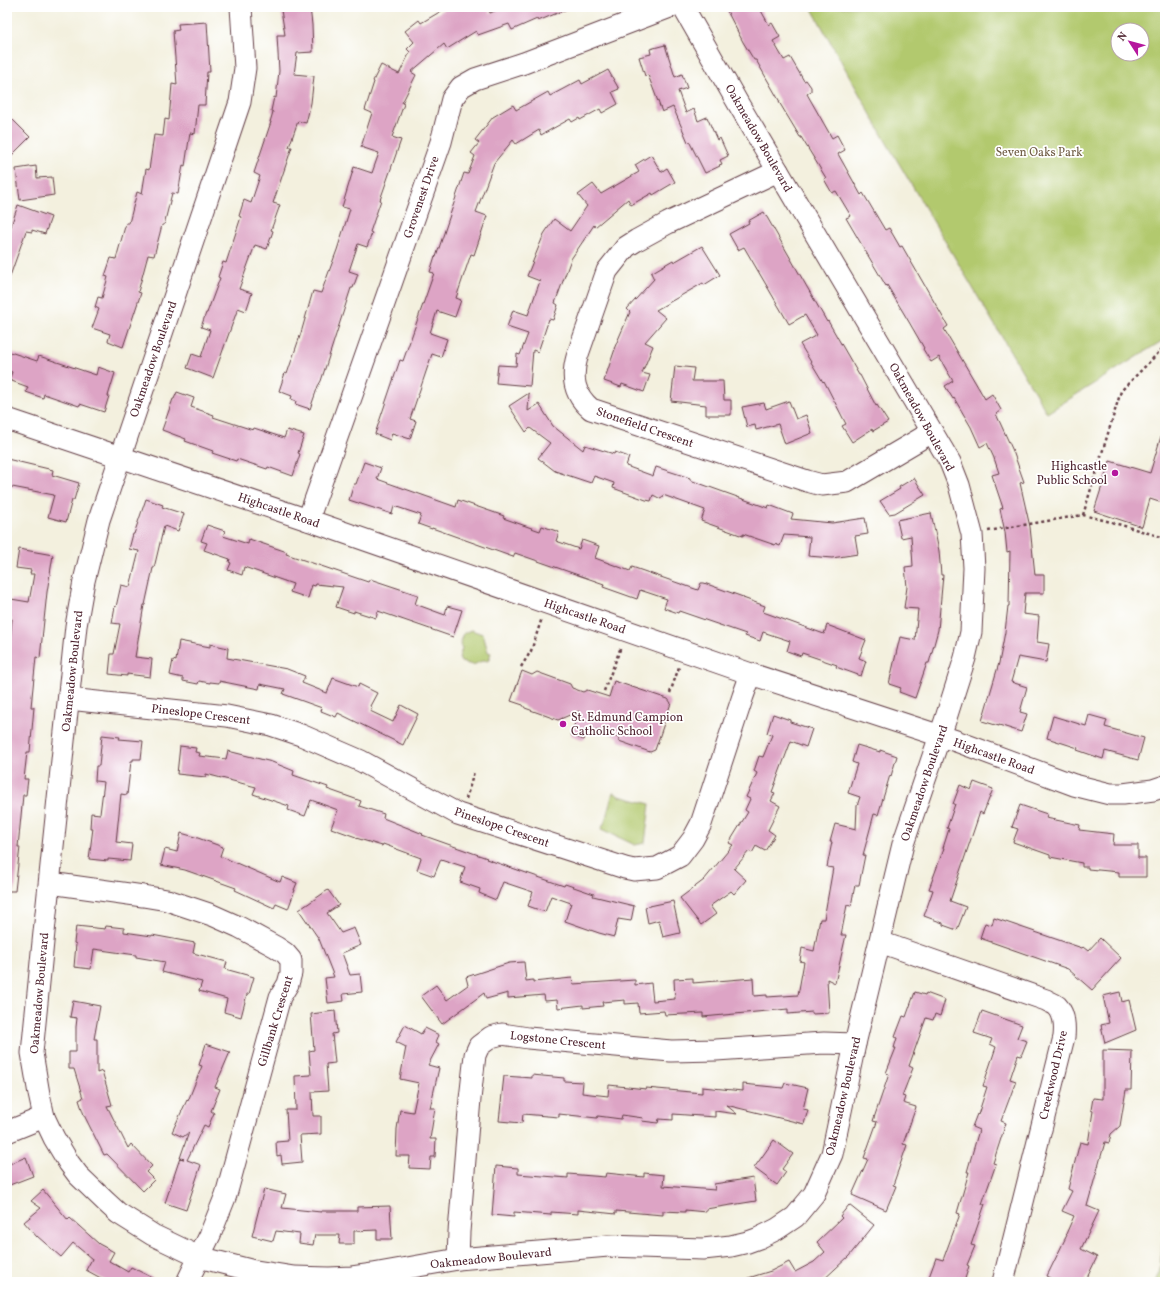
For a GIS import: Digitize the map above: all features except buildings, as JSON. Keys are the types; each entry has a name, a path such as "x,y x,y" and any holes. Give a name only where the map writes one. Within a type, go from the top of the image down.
{"street":[{"name":"Oakmeadow Boulevard","path":"241,7 245,68 240,102 99,520 84,581 76,626 32,1053 44,1117 61,1152 78,1175 118,1213 153,1235 199,1257 263,1273 294,1277 330,1278 373,1274 458,1258 608,1246 685,1249 719,1248 748,1242 777,1229 795,1217 814,1194 832,1154 855,1044 903,844 940,737 965,658 971,632 974,568 972,534 959,485 950,462 683,7"},
{"name":"Grovenest Drive","path":"308,520 441,142 452,99 461,87 475,79 524,63 670,7"},
{"name":"Stonefield Crescent","path":"778,171 668,223 626,247 608,271 574,368 574,385 583,402 591,409 822,485 847,482 932,432"},
{"name":"Highcastle Road","path":"7,419 308,520 751,674 956,741 1074,785 1100,793 1110,794 1123,794 1153,790 1165,786"},
{"name":"Pineslope Crescent","path":"69,699 227,716 271,725 301,734 361,761 418,791 436,803 461,815 634,870 657,868 680,856 693,839 701,824 751,674"},
{"name":"Gillbank Crescent","path":"50,883 143,896 189,906 212,914 262,939 285,953 291,960 291,973 288,984 280,997 226,1195 199,1257"},
{"name":"Creekwood Drive","path":"880,942 1046,1000 1057,1006 1063,1017 1065,1026 1064,1037 1003,1282"},
{"name":"Logstone Crescent","path":"458,1258 470,1099 475,1054 479,1046 491,1037 502,1034 528,1038 671,1051 855,1044"},
{"path":"7,1132 44,1117"},
{"path":"188,1282 199,1257"}],"path":[{"path":"1083,515 1121,392 1165,346"},
{"path":"972,534 1083,515 1165,538"},
{"path":"521,667 531,652 548,604"},
{"path":"604,691 627,631"},
{"path":"670,694 685,651"},
{"path":"461,815 474,772"}],"green space":[{"name":"Seven Oaks Park","path":"811,7 1165,7 1165,339 1047,413 885,140"},
{"path":"471,630 483,634 488,652 491,653 488,661 484,660 473,665 461,662 459,658 462,648 460,645 464,633"},
{"path":"613,792 619,796 650,804 645,843 635,845 601,829 605,822"},
{"path":"1165,1210 1165,1282 1155,1282 1160,1270"}],"place":[{"name":"Highcastle Public School","path":"1115,473"},
{"name":"St. Edmund Campion Catholic School","path":"563,724"}]}
